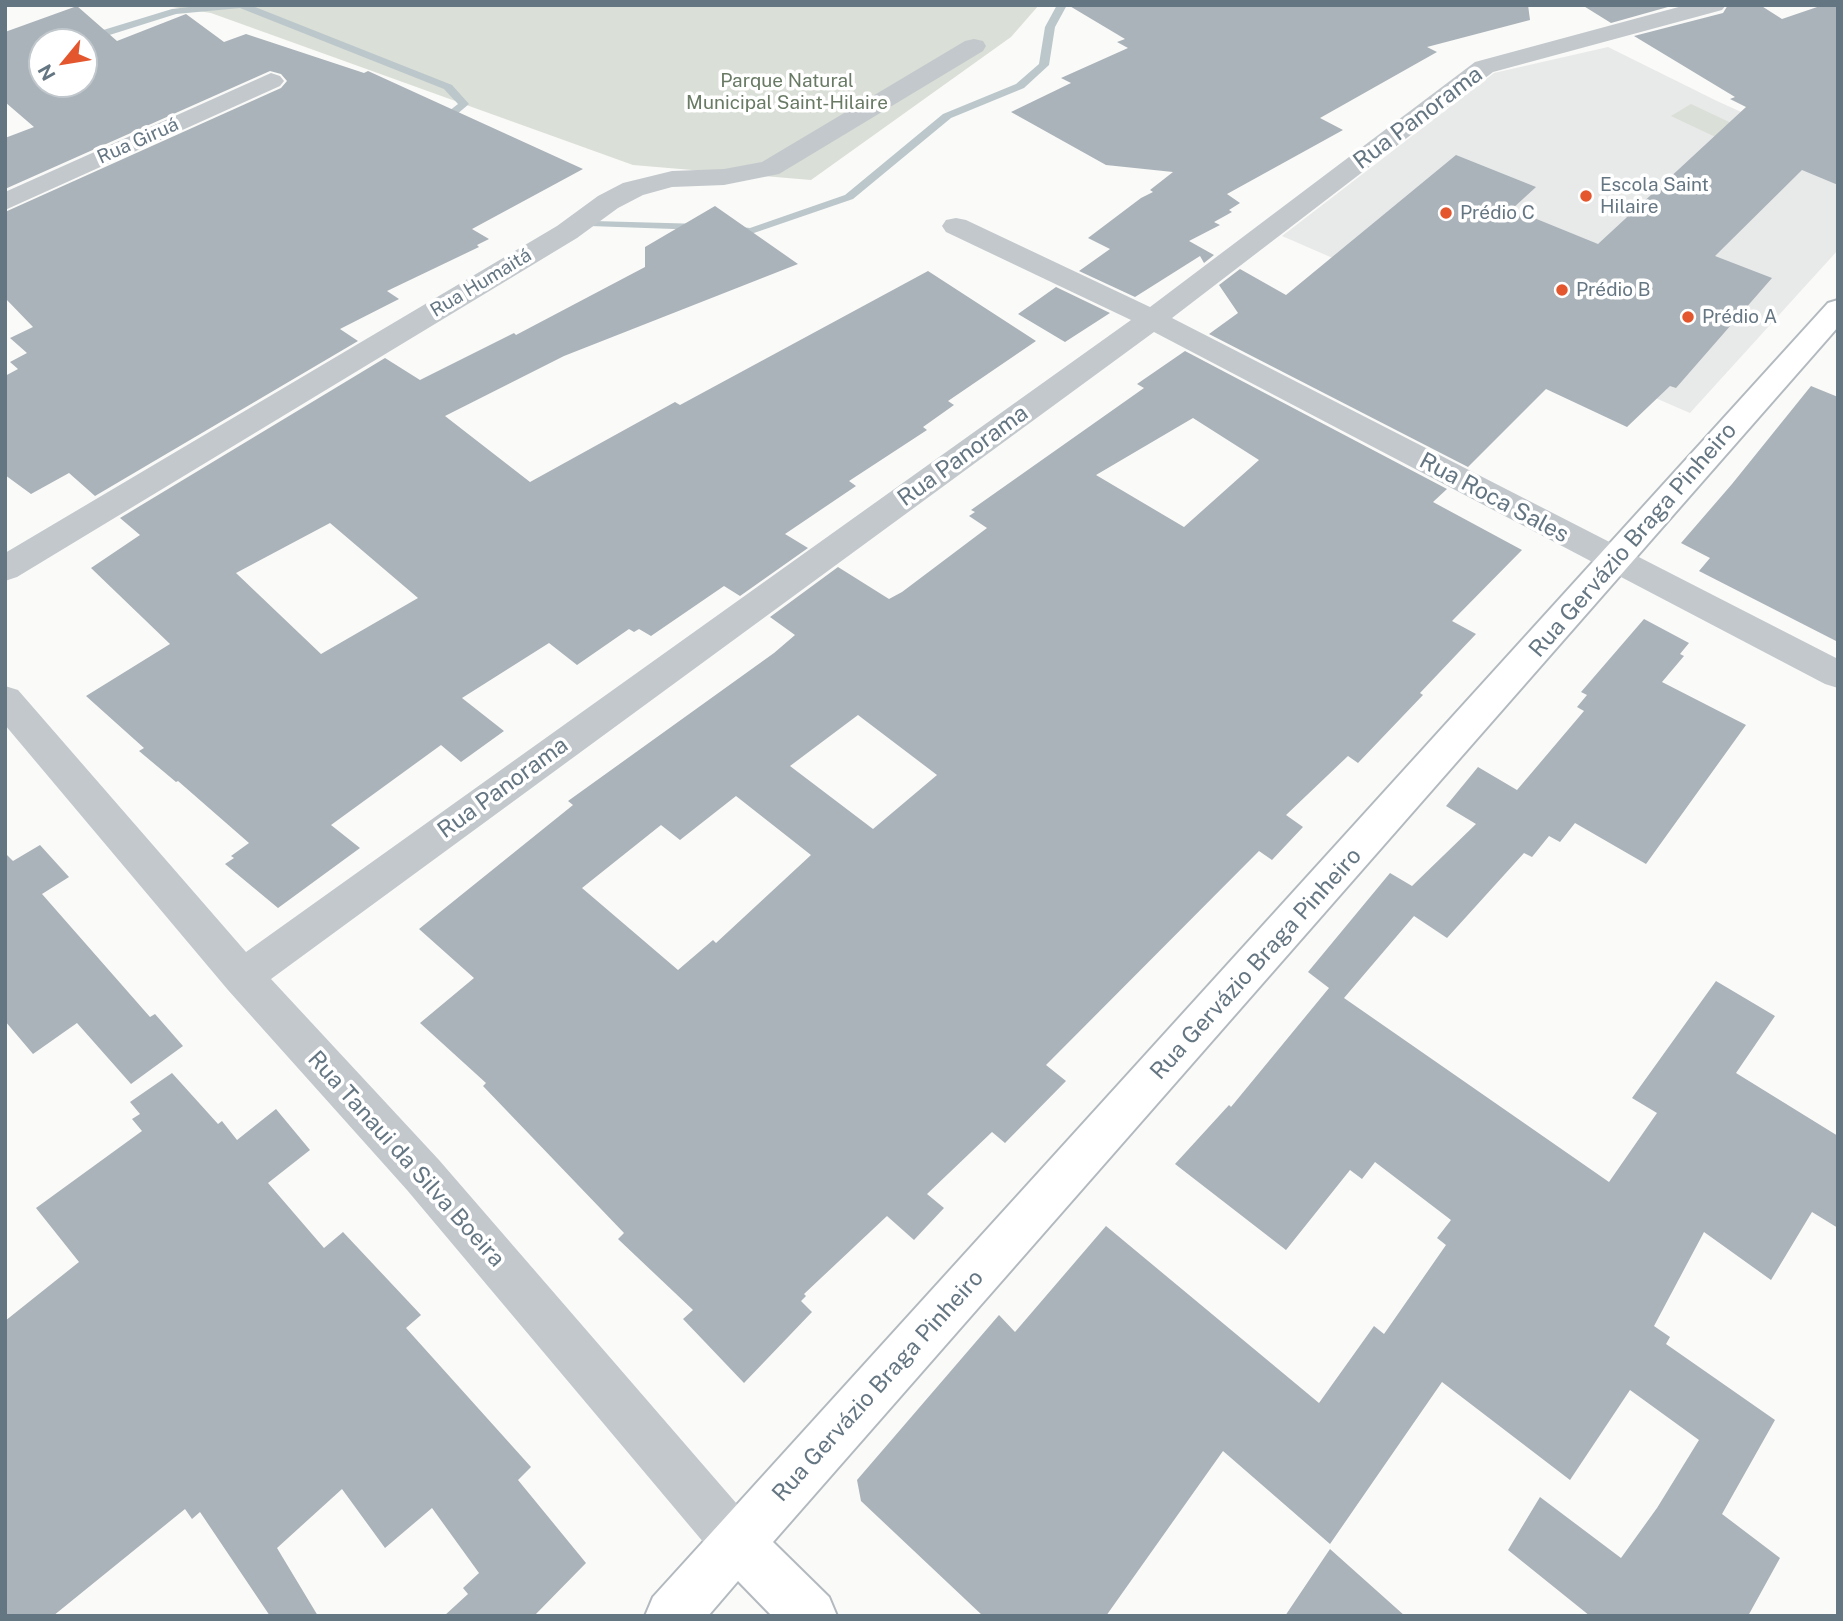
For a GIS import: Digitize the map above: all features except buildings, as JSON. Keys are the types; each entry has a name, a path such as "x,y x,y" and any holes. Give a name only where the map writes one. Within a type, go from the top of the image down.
{"street":[{"name":"Rua Panorama","path":"243,976 1152,319 1484,67 1714,5"},
{"name":"Rua Humaitá","path":"5,569 566,232 608,202 633,189 672,178 724,177 771,168 974,46"},
{"name":"Rua Giruá","path":"5,202 271,81"},
{"name":"Rua Roca Sales","path":"956,226 1152,319 1838,675"},
{"name":"Rua Gervázio Braga Pinheiro","path":"672,1616 1838,309"},
{"name":"Rua Tanaui da Silva Boeira","path":"5,700 243,976 423,1175 738,1544 810,1616"}],"shaded area":[{"name":"Escola Saint Hilaire","path":"1608,47 1717,101 1838,156 1838,250 1690,413 1282,236 1494,73"}],"green space":[{"name":"Parque Natural Municipal Saint-Hilaire","path":"160,5 1039,5 1011,37 811,180 633,165 211,13"},
{"path":"1691,104 1763,138 1743,150 1671,116"}],"waterway":[{"path":"98,36 175,11 241,5 448,87 464,104 439,124"},
{"path":"731,229 751,231 849,197 947,116 1020,86 1044,65 1050,27 1062,5"},
{"path":"594,224 702,227"}],"place":[{"name":"Escola Saint Hilaire","path":"1586,196"},
{"name":"Prédio C","path":"1446,213"},
{"name":"Prédio B","path":"1562,290"},
{"name":"Prédio A","path":"1688,317"}]}
